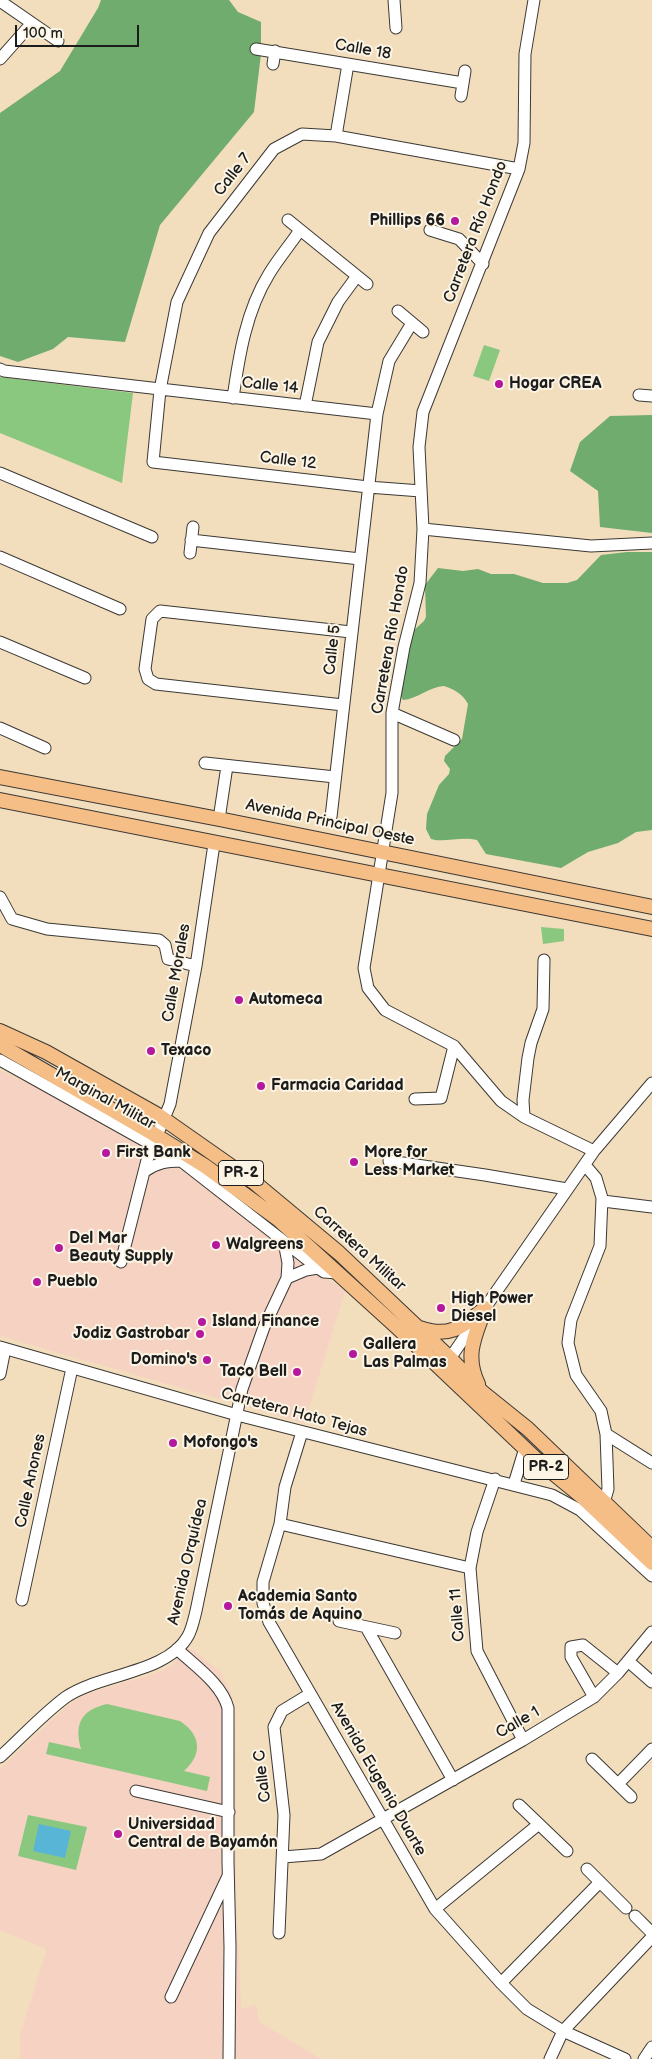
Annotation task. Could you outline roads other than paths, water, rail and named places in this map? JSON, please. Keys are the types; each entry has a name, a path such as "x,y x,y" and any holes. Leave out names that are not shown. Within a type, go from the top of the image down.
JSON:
{"main road":[{"name":"Avenida Principal Oeste","path":"0,778 219,819 652,907"},
{"path":"0,800 214,844 378,874 652,929"},
{"path":"592,894 630,894 652,897"},
{"name":"Carretera Militar","path":"0,1032 46,1052 164,1119 290,1210 418,1327 482,1392 528,1430 652,1548"},
{"name":"Carretera Militar","path":"0,1046 155,1140 205,1166 278,1219 652,1563"},
{"path":"418,1327 433,1332 448,1332 464,1326 486,1308"},
{"path":"482,1392 474,1375 470,1355 472,1341 486,1308"}],"street":[{"path":"394,0 396,28"},
{"name":"Carretera Río Hondo","path":"534,0 525,54 524,143 519,169 423,412 419,447 423,529 420,583 404,647 392,713 392,793 364,968 368,988 385,1010 454,1046 501,1101 524,1117 594,1151"},
{"path":"0,2 58,41"},
{"path":"0,59 32,23"},
{"name":"Calle 18","path":"256,49 463,83"},
{"path":"273,64 275,51"},
{"path":"336,136 348,64"},
{"path":"461,96 465,71"},
{"name":"Calle 7","path":"152,462 160,390 177,302 209,233 274,149 302,134 336,136 519,169"},
{"path":"288,220 367,284"},
{"path":"232,398 240,346 256,302 268,275 300,230"},
{"path":"430,230 459,239 483,264"},
{"path":"305,406 318,342 338,302 357,276"},
{"path":"398,312 423,332"},
{"name":"Calle 5","path":"331,817 377,414 389,361 412,323"},
{"name":"Calle 14","path":"0,369 160,390 377,414"},
{"path":"639,395 652,396"},
{"name":"Calle 12","path":"152,462 368,487 421,491"},
{"path":"0,473 152,537"},
{"path":"190,553 193,527"},
{"path":"423,529 591,546 652,543"},
{"path":"191,540 360,559"},
{"path":"0,557 120,608"},
{"path":"343,705 156,684 148,679 145,669 152,619 160,611 351,632"},
{"path":"0,642 85,678"},
{"path":"392,713 454,740"},
{"path":"0,728 45,748"},
{"path":"205,763 335,777"},
{"path":"219,819 227,766"},
{"name":"Calle Morales","path":"121,1262 145,1171 170,1104 196,966 214,844"},
{"path":"0,896 12,919 47,929 159,940 165,944 168,959 196,966"},
{"path":"524,1117 523,1100 528,1058 531,1043 543,1009 544,960"},
{"path":"415,1099 441,1098 454,1046"},
{"name":"Marginal Militar","path":"0,1060 155,1140 318,1268 324,1272 337,1273"},
{"path":"442,1370 594,1151 652,1083"},
{"path":"145,1171 166,1161 181,1161"},
{"path":"389,1161 567,1189"},
{"path":"585,1165 596,1178 603,1201 600,1246 571,1320 568,1343 576,1375 601,1411 606,1434 608,1489 604,1503"},
{"path":"603,1201 652,1207"},
{"path":"284,1242 288,1263 287,1278 306,1270 318,1268"},
{"name":"Avenida Orquídea","path":"0,1757 66,1697 89,1685 154,1664 177,1650 188,1636 196,1610 242,1389 264,1327 287,1278"},
{"path":"0,1374 3,1348"},
{"name":"Carretera Hato Tejas","path":"3,1348 237,1415 552,1495 580,1510 652,1576"},
{"name":"Calle Anones","path":"22,1600 72,1368"},
{"name":"Avenida Eugenio Duarte","path":"302,1432 285,1487 280,1524 263,1582 263,1603 269,1622 435,1909 528,2009 563,2031 625,2059"},
{"path":"606,1434 652,1463"},
{"path":"514,1484 525,1448"},
{"name":"Calle 11","path":"495,1480 477,1532 470,1568 477,1651 523,1740"},
{"path":"280,1524 470,1568"},
{"path":"339,1621 395,1633"},
{"path":"366,1627 452,1780"},
{"name":"Calle 1","path":"282,1858 321,1854 523,1740 594,1697 618,1673 652,1632"},
{"path":"594,1697 571,1657 571,1647 583,1646 618,1673"},
{"path":"177,1650 219,1689 226,1700 228,1708 229,2059"},
{"path":"628,1661 652,1682"},
{"name":"Calle C","path":"279,1933 284,1816 274,1727 282,1711 310,1694"},
{"path":"618,1784 652,1749"},
{"path":"592,1759 631,1797"},
{"path":"136,1790 229,1812"},
{"path":"519,1805 567,1851"},
{"path":"435,1909 539,1824"},
{"path":"586,1869 652,1933"},
{"path":"171,1997 229,1875"},
{"path":"502,1983 600,1882"},
{"path":"550,2059 563,2031 652,1937"},
{"path":"644,2059 652,2047"}],"water":[{"path":"39,1824 71,1831 65,1858 33,1851"}],"place":[{"name":"Phillips 66","path":"455,221"},
{"name":"Hogar CREA","path":"499,384"},
{"name":"Automeca","path":"239,1000"},
{"name":"Texaco","path":"151,1051"},
{"name":"Farmacia Caridad","path":"261,1086"},
{"name":"First Bank","path":"106,1153"},
{"name":"More for Less Market","path":"354,1162"},
{"name":"Walgreens","path":"216,1245"},
{"name":"Del Mar Beauty Supply","path":"59,1248"},
{"name":"Pueblo","path":"37,1282"},
{"name":"High Power Diesel","path":"441,1308"},
{"name":"Island Finance","path":"202,1322"},
{"name":"Jodiz Gastrobar","path":"200,1334"},
{"name":"Gallera Las Palmas","path":"353,1354"},
{"name":"Domino's","path":"207,1360"},
{"name":"Taco Bell","path":"297,1372"},
{"name":"Mofongo's","path":"173,1443"},
{"name":"Academia Santo Tomás de Aquino","path":"228,1606"},
{"name":"Universidad Central de Bayamón","path":"118,1834"}]}
